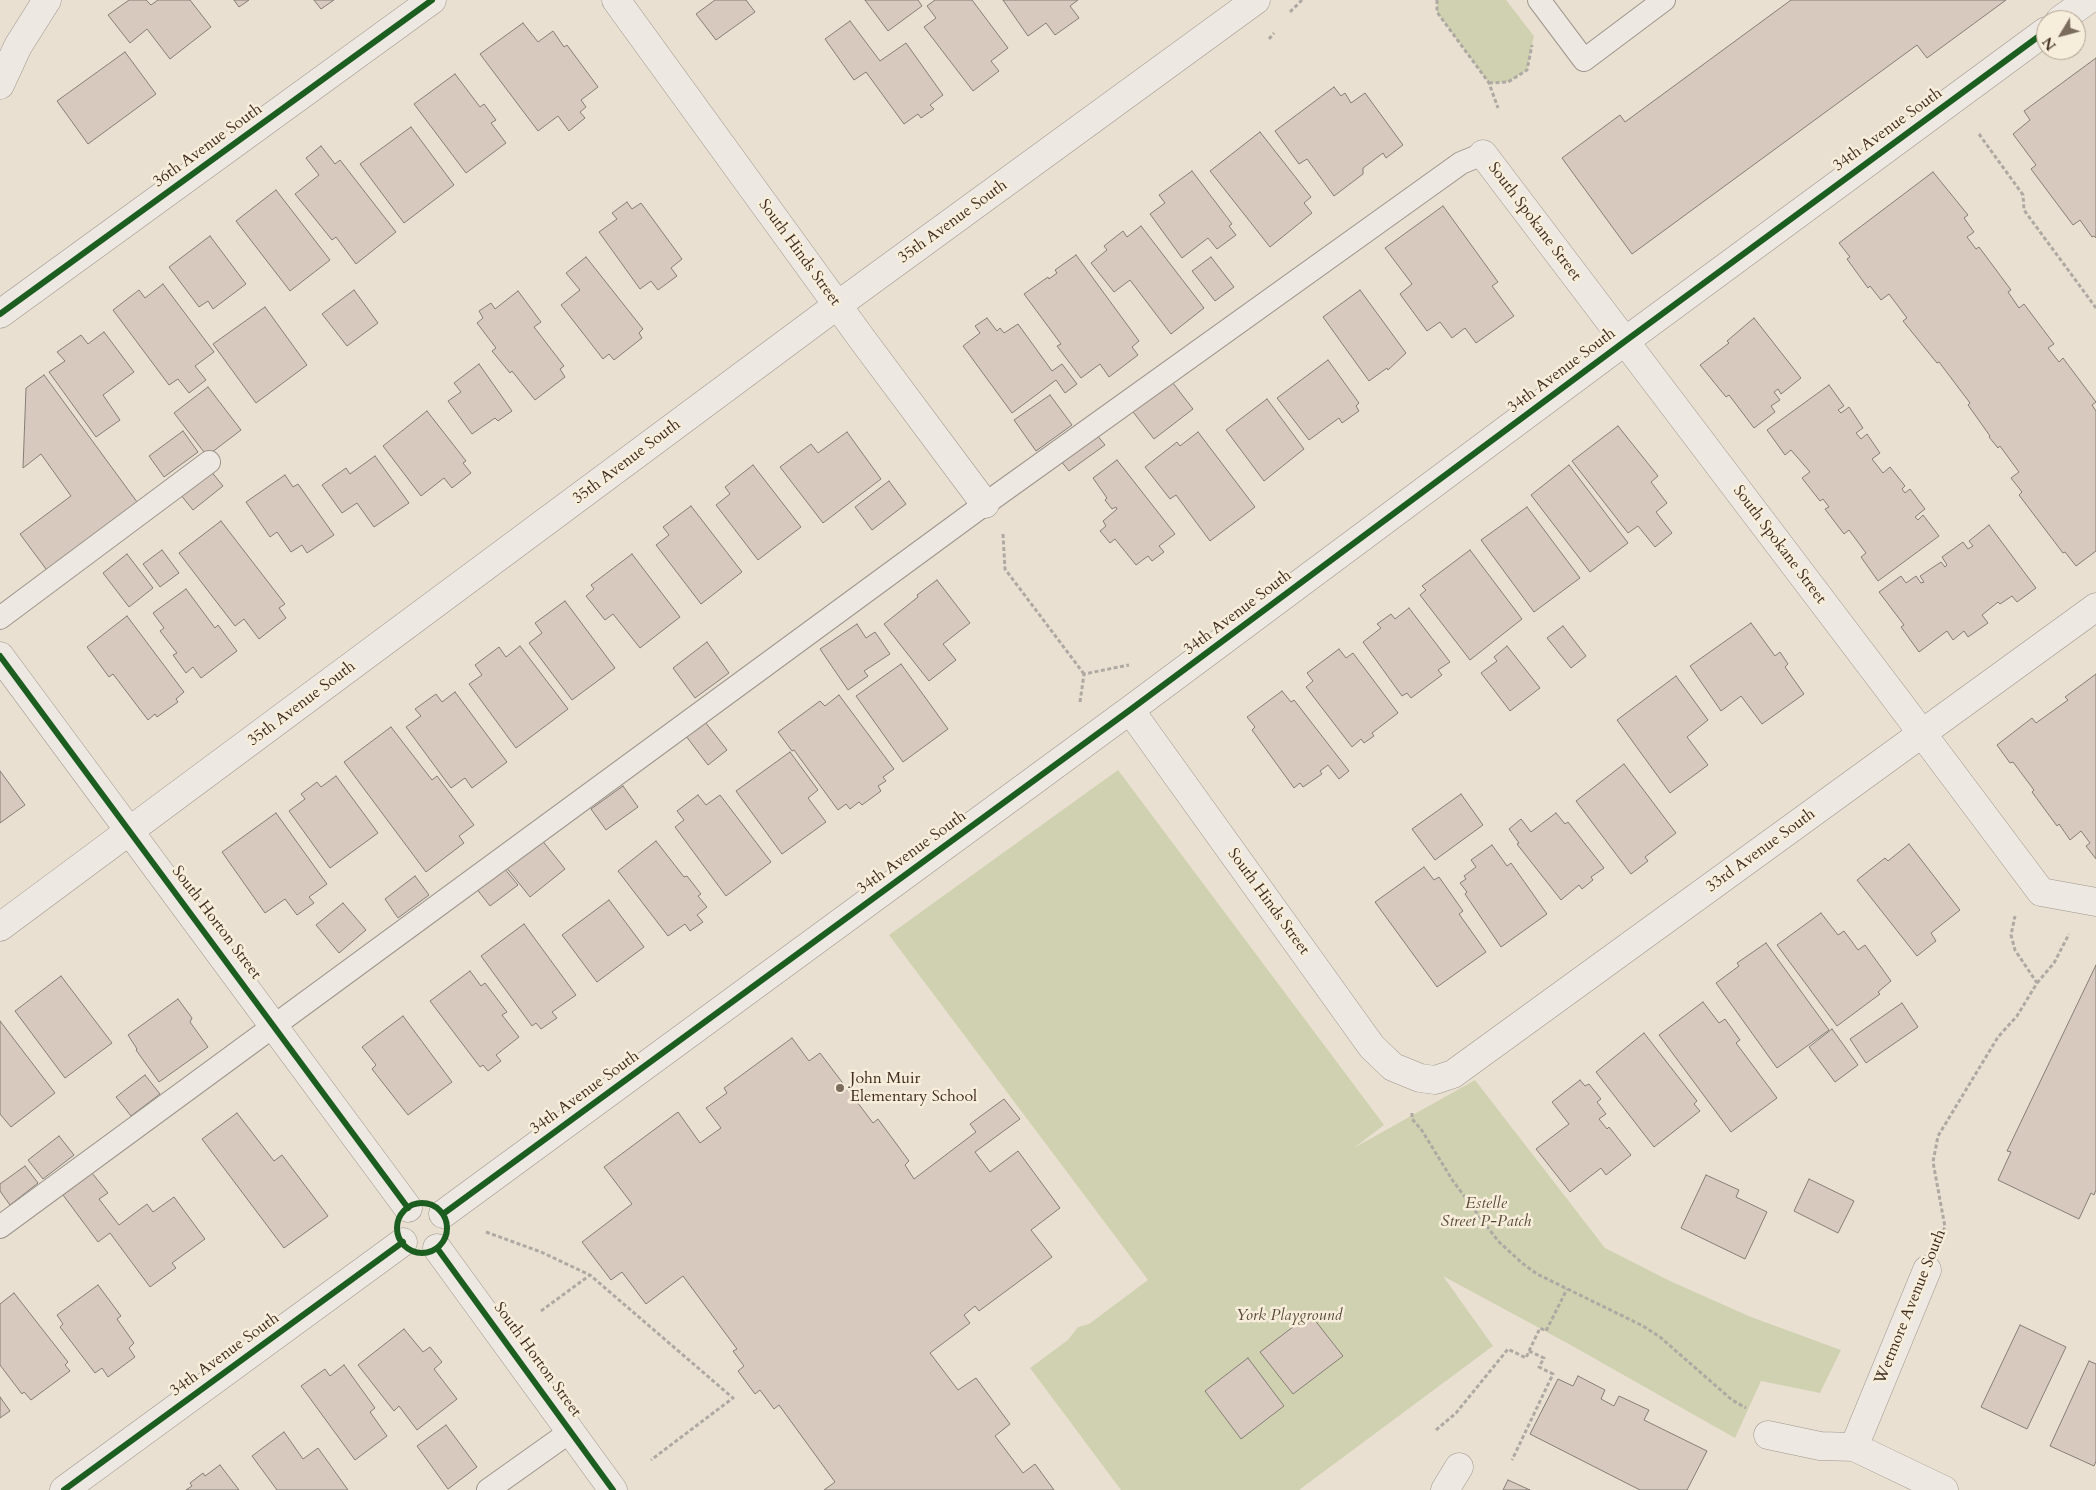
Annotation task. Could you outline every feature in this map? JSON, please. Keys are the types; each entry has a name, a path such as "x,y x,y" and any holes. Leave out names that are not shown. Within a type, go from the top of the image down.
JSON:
{"street":[{"path":"0,85 18,46 48,0"},
{"name":"36th Avenue South","path":"0,314 432,0"},
{"name":"South Hinds Street","path":"616,0 838,306 985,504"},
{"name":"35th Avenue South","path":"0,927 838,306 1256,0"},
{"path":"2074,10 2088,0"},
{"name":"34th Avenue South","path":"443,1214 1130,710 2036,38"},
{"name":"South Spokane Street","path":"1483,154 2041,892"},
{"name":"33rd Avenue South","path":"1420,1078 1435,1080 1453,1074 2096,608"},
{"name":"South Horton Street","path":"0,656 274,1024 408,1208"},
{"name":"South Hinds Street","path":"1130,710 1372,1047 1393,1067 1420,1078"},
{"path":"2041,892 2087,901"},
{"path":"422,1203 430,1204 443,1214 446,1221 446,1237 437,1248 428,1253 421,1253 412,1251 402,1242 398,1231 398,1223 401,1215 408,1208 422,1203"},
{"name":"34th Avenue South","path":"64,1490 402,1242"},
{"name":"South Horton Street","path":"437,1248 613,1490"},
{"name":"Wetmore Avenue South","path":"1854,1447 1926,1270"},
{"path":"1768,1436 1820,1446 1854,1447 1944,1490"},
{"path":"1445,1490 1459,1467"}],"lane":[{"path":"1539,0 1584,60 1664,0"},
{"path":"0,1226 985,504 1461,163 1483,154"},
{"path":"0,618 209,462"},
{"path":"488,1490 571,1431"}],"path":[{"path":"1437,0 1437,12 1489,83 1498,108"},
{"path":"1489,83 1508,82 1527,70 1534,36"},
{"path":"1978,134 2023,195 2024,210 2096,308"},
{"path":"1002,527 1006,569 1084,674 1080,703"},
{"path":"1084,674 1132,664"},
{"path":"2037,983 2014,950 2011,935 2016,913 2041,892"},
{"path":"1411,1110 1412,1119 1453,1181 1498,1241 1522,1263 1537,1274 1567,1290 1642,1326 1660,1338 1732,1400 1748,1409"},
{"path":"486,1232 541,1252 590,1275 733,1398 650,1460"},
{"path":"541,1311 590,1275"},
{"path":"1436,1430 1456,1413 1508,1349 1526,1358 1540,1328 1546,1331 1567,1290"},
{"path":"1512,1460 1553,1374 1538,1368 1544,1358 1529,1351"}],"green space":[{"path":"1437,0 1506,0 1534,36 1527,70 1508,82 1489,83 1437,12"},
{"name":"York Playground","path":"1118,770 1384,1125 1354,1148 1475,1080 1605,1248 1670,1281 1751,1317 1841,1350 1820,1393 1761,1381 1735,1438 1567,1343 1443,1276 1493,1346 1299,1490 1121,1490 1030,1368 1068,1340 1078,1327 1089,1324 1148,1280 889,935"}],"building":[{"path":"129,0 146,0 151,5 158,0 190,0 211,27 170,59 147,29 130,43 108,15"},
{"path":"234,0 249,0 239,7"},
{"path":"314,0 334,0 321,9"},
{"path":"715,0 746,0 755,12 716,40 696,14"},
{"path":"865,0 918,0 922,6 888,31"},
{"path":"935,0 972,0 1008,48 991,61 999,71 973,91 924,27 936,18 927,6"},
{"path":"1003,0 1078,0 1070,6 1079,18 1055,35 1046,23 1028,36"},
{"path":"1791,0 2006,0 1927,58 1917,45 1632,254 1562,158 1620,115 1625,122"},
{"path":"850,21 880,61 906,43 943,95 930,105 934,109 921,118 918,114 904,124 866,72 854,80 825,39"},
{"path":"523,23 538,42 553,31 564,47 567,45 598,87 581,100 586,107 580,112 585,118 569,131 558,116 538,131 480,54"},
{"path":"125,52 156,94 88,144 57,101"},
{"path":"2096,58 2096,238 2092,237 2080,220 2073,225 2031,169 2036,165 2013,134 2030,120 2024,111"},
{"path":"455,74 480,107 484,104 496,120 491,123 506,143 466,173 414,104"},
{"path":"1334,87 1341,96 1345,93 1351,103 1365,93 1403,145 1386,158 1383,153 1363,168 1363,174 1334,196 1307,159 1299,164 1275,131"},
{"path":"411,127 454,185 404,223 360,164"},
{"path":"1260,132 1311,197 1304,203 1312,213 1270,247 1210,171"},
{"path":"321,146 335,164 340,160 396,232 356,264 336,237 332,240 295,194 319,175 306,158"},
{"path":"1192,171 1232,224 1229,226 1236,235 1217,249 1208,238 1182,258 1150,214 1165,203 1159,195"},
{"path":"1933,172 1968,215 1964,218 1974,232 1967,237 1976,249 1979,247 2011,290 2008,292 2019,308 2024,304 2054,344 2048,348 2059,362 2063,358 2096,402 2092,405 2096,411 2096,551 2076,566 2065,552 2063,553 2019,495 2022,492 2011,478 2019,472 2000,446 1998,448 1989,437 1968,405 1970,403 1939,362 1937,363 1903,321 1907,318 1889,294 1881,300 1870,286 1868,288 1847,259 1850,257 1839,243"},
{"path":"276,190 330,260 290,291 236,221"},
{"path":"627,202 632,209 641,203 682,259 671,268 677,276 658,290 651,281 640,289 599,232 617,219 612,213"},
{"path":"1443,206 1498,282 1492,286 1514,316 1476,343 1465,328 1452,338 1440,322 1427,331 1400,294 1412,284 1385,248"},
{"path":"1141,226 1204,308 1171,334 1130,280 1114,292 1091,263 1107,250 1104,246 1123,231 1127,237"},
{"path":"210,236 246,284 213,309 208,301 199,307 169,267"},
{"path":"1076,255 1139,341 1132,347 1138,355 1109,377 1100,364 1081,378 1057,346 1061,344 1024,294 1057,273 1055,270"},
{"path":"586,257 643,329 639,333 642,338 614,360 609,354 603,359 561,305 580,290 566,273"},
{"path":"1211,257 1234,287 1215,301 1192,271"},
{"path":"163,284 214,352 195,366 206,380 189,393 178,379 169,385 113,310 139,290 145,298"},
{"path":"354,290 378,323 347,346 322,314"},
{"path":"1360,290 1406,353 1388,370 1387,368 1369,381 1323,317"},
{"path":"518,291 541,322 534,327 564,366 560,369 565,377 535,400 512,371 510,373 492,351 496,348 477,323 483,318 479,311 491,303 495,309"},
{"path":"265,307 307,365 256,403 213,344"},
{"path":"987,318 997,331 1000,328 1004,333 1018,324 1052,371 1062,364 1077,384 1065,393 1056,380 1012,413 963,346 980,333 975,326"},
{"path":"1754,318 1801,378 1781,394 1778,389 1774,392 1780,400 1771,406 1775,412 1754,428 1729,395 1726,397 1700,365 1729,343 1727,341"},
{"path":"104,332 134,372 103,395 120,420 96,437 49,372 65,361 57,352 81,335 88,344"},
{"path":"1328,360 1359,403 1356,406 1359,411 1342,423 1339,418 1309,440 1277,398"},
{"path":"479,364 512,411 498,421 495,418 472,434 448,401 461,392 454,383"},
{"path":"44,375 140,506 49,573 20,534 71,496 41,454 23,468 26,388"},
{"path":"1169,378 1193,409 1154,439 1130,408"},
{"path":"1829,385 1844,406 1838,410 1841,413 1849,407 1863,428 1856,433 1861,439 1867,434 1880,453 1872,459 1883,473 1890,467 1905,486 1902,489 1905,493 1910,489 1925,509 1915,517 1918,520 1923,515 1939,536 1878,581 1861,557 1866,553 1849,530 1844,534 1825,509 1829,507 1823,499 1820,501 1802,478 1810,472 1791,450 1785,455 1767,430"},
{"path":"208,387 241,430 207,456 174,413"},
{"path":"1050,395 1072,425 1036,451 1014,420"},
{"path":"1267,399 1304,449 1264,481 1226,430"},
{"path":"427,411 466,461 463,463 471,473 452,488 444,478 421,496 383,446"},
{"path":"1618,426 1658,476 1651,482 1667,503 1656,512 1672,533 1655,547 1638,526 1628,533 1572,461"},
{"path":"183,431 198,452 164,477 149,456"},
{"path":"847,432 881,479 823,523 780,467 811,444 818,453"},
{"path":"1198,432 1255,507 1210,541 1176,495 1170,499 1145,467 1177,442 1180,446"},
{"path":"1096,434 1105,445 1069,471 1060,460"},
{"path":"375,456 409,503 374,527 357,503 342,513 322,485 346,468 350,474"},
{"path":"1117,460 1175,534 1159,546 1164,552 1152,561 1148,556 1136,565 1115,539 1110,543 1100,531 1106,526 1103,521 1117,509 1116,507 1112,509 1105,500 1107,498 1093,478"},
{"path":"753,465 801,527 758,560 716,505 730,494 725,487"},
{"path":"1569,465 1628,543 1590,572 1531,495"},
{"path":"210,470 223,486 193,510 180,494"},
{"path":"285,475 293,487 298,484 334,535 307,553 302,545 291,552 277,532 270,537 246,502"},
{"path":"889,481 906,504 872,530 855,507"},
{"path":"691,506 742,572 701,604 656,545 669,535 663,527"},
{"path":"1527,507 1580,578 1534,612 1481,540"},
{"path":"221,521 285,604 279,608 286,618 259,639 244,619 235,626 179,553"},
{"path":"1989,525 2036,588 2017,602 2012,596 2000,604 1998,602 1982,615 1988,623 1968,637 1964,631 1953,640 1947,631 1919,652 1901,627 1904,625 1879,592 1901,576 1906,583 1916,576 1921,583 1924,582 1920,576 1941,562 1945,567 1947,565 1942,557 1963,542 1968,549 1973,546 1969,541"},
{"path":"162,550 179,573 160,587 143,564"},
{"path":"1470,550 1522,619 1470,660 1420,595 1426,590 1422,586"},
{"path":"127,554 153,588 129,607 103,573"},
{"path":"632,554 680,617 640,648 613,614 605,620 586,596 594,589 591,585"},
{"path":"937,580 970,623 943,644 956,660 929,681 884,624"},
{"path":"186,589 215,628 218,625 237,651 201,678 193,667 186,673 173,655 177,653 160,631 164,628 153,613"},
{"path":"565,601 615,668 572,700 529,643 542,633 535,623"},
{"path":"1409,608 1450,662 1438,670 1442,675 1411,698 1407,693 1402,696 1363,642 1381,628 1377,624 1391,614 1395,619"},
{"path":"127,616 184,692 176,699 178,702 157,717 155,714 148,720 113,674 109,677 87,647"},
{"path":"1751,623 1775,656 1780,652 1788,664 1785,667 1804,694 1762,724 1741,696 1721,711 1690,666"},
{"path":"857,624 866,638 875,632 890,654 864,671 868,676 848,690 820,649"},
{"path":"1563,626 1586,656 1571,668 1547,638"},
{"path":"707,642 729,673 695,698 673,668"},
{"path":"520,646 568,709 516,748 469,684 482,675 475,665 499,647 506,657"},
{"path":"1507,646 1540,688 1510,711 1481,673 1497,661 1494,657"},
{"path":"1339,649 1346,658 1353,653 1398,713 1372,733 1374,736 1364,743 1361,739 1352,747 1306,687 1313,681 1307,673"},
{"path":"901,664 948,729 903,762 856,696"},
{"path":"2096,674 2096,859 2086,846 2090,843 2081,831 2070,840 2059,824 2057,826 2032,792 2034,790 2013,762 2010,763 1997,745 2032,718 2036,723 2068,700 2065,697"},
{"path":"1676,676 1708,720 1687,737 1708,765 1670,793 1617,720"},
{"path":"1282,691 1291,702 1294,700 1349,771 1339,779 1328,765 1320,771 1322,774 1303,787 1300,783 1294,788 1252,730 1255,727 1247,717"},
{"path":"455,692 507,762 472,788 465,778 451,788 406,727 421,716 415,709 436,694 442,702"},
{"path":"839,695 894,769 883,777 886,781 878,786 881,791 862,805 859,802 850,809 846,804 838,810 794,750 792,751 778,732 820,701 825,706"},
{"path":"705,722 727,750 708,765 686,736"},
{"path":"391,727 432,780 437,776 474,825 459,836 464,843 426,872 344,762"},
{"path":"790,752 818,790 808,798 826,822 782,854 736,791"},
{"path":"1624,764 1676,833 1645,857 1648,861 1631,874 1576,801"},
{"path":"0,771 25,805 0,823"},
{"path":"336,776 378,833 330,868 289,811 305,799 301,794 317,782 321,787"},
{"path":"623,786 638,807 606,830 591,809"},
{"path":"1461,794 1483,825 1435,860 1412,829"},
{"path":"698,795 706,805 720,795 771,862 726,896 675,827 684,820 677,811"},
{"path":"276,813 327,884 309,897 314,903 297,915 285,899 265,913 222,852"},
{"path":"1556,813 1565,824 1568,822 1604,868 1591,877 1593,880 1582,889 1579,885 1561,900 1517,844 1519,843 1509,829 1521,819 1531,832"},
{"path":"541,839 565,869 530,897 506,867"},
{"path":"656,841 684,877 687,876 701,894 698,896 707,907 697,915 703,922 690,931 685,924 668,936 618,871"},
{"path":"1909,844 1960,910 1931,933 1936,941 1917,956 1857,880 1885,858 1888,861"},
{"path":"1492,845 1507,866 1511,863 1547,914 1501,947 1465,894 1467,892 1460,883 1466,879 1464,876 1476,867 1471,860"},
{"path":"1424,867 1434,880 1439,877 1463,911 1459,914 1486,952 1437,987 1375,902"},
{"path":"504,868 518,885 490,906 476,888"},
{"path":"415,876 429,895 398,918 385,899"},
{"path":"609,900 644,947 597,982 562,935"},
{"path":"343,903 366,930 339,953 316,925"},
{"path":"1821,913 1838,935 1844,931 1858,950 1865,945 1891,981 1878,992 1880,994 1837,1026 1777,945"},
{"path":"524,924 576,995 552,1012 557,1018 541,1029 536,1023 532,1026 481,956"},
{"path":"1766,943 1829,1030 1777,1068 1716,983 1739,966 1737,963"},
{"path":"2096,965 2096,1190 2094,1195 2091,1193 2079,1219 1998,1180 2011,1152 2007,1151"},
{"path":"470,971 481,986 485,983 507,1012 502,1015 519,1037 496,1055 501,1061 488,1071 483,1065 480,1067 430,1001"},
{"path":"61,976 112,1043 65,1078 15,1011"},
{"path":"178,999 192,1018 190,1022 208,1047 159,1082 136,1050 128,1035"},
{"path":"1703,1002 1719,1023 1725,1019 1740,1040 1736,1043 1777,1098 1731,1132 1659,1035"},
{"path":"1902,1003 1918,1027 1866,1063 1850,1039"},
{"path":"403,1016 452,1082 408,1115 372,1069 376,1065 362,1047"},
{"path":"0,1021 55,1093 11,1127 0,1114"},
{"path":"1832,1029 1858,1065 1835,1082 1809,1047"},
{"path":"1644,1033 1697,1101 1694,1104 1700,1111 1654,1147 1596,1072"},
{"path":"792,1038 809,1061 820,1053 873,1123 878,1119 909,1161 905,1165 914,1179 976,1132 970,1124 1004,1099 1020,1119 975,1152 990,1172 1018,1151 1060,1208 1031,1230 1052,1257 979,1311 975,1306 964,1315 970,1323 930,1353 958,1390 976,1378 1010,1424 995,1436 1023,1473 1035,1464 1054,1490 824,1490 835,1482 779,1405 774,1409 760,1390 755,1394 738,1371 744,1366 733,1351 737,1349 683,1276 646,1304 622,1272 611,1280 582,1242 632,1204 604,1167 678,1112 700,1143 721,1128 706,1108 727,1093 724,1088"},
{"path":"145,1075 160,1094 131,1116 116,1097"},
{"path":"1580,1080 1585,1086 1589,1084 1601,1099 1597,1102 1606,1114 1599,1119 1607,1129 1609,1127 1631,1155 1606,1175 1601,1168 1570,1192 1536,1149 1569,1124 1552,1102"},
{"path":"237,1113 274,1161 282,1155 328,1216 284,1248 202,1139"},
{"path":"59,1136 74,1155 43,1179 28,1160"},
{"path":"25,1166 38,1183 10,1205 0,1191 0,1184"},
{"path":"92,1173 108,1193 99,1199 119,1225 147,1204 153,1212 174,1197 205,1239 172,1263 176,1268 150,1287 110,1233 98,1242 63,1195"},
{"path":"1706,1175 1739,1190 1736,1197 1767,1212 1745,1259 1681,1228"},
{"path":"1809,1179 1854,1201 1838,1233 1794,1211"},
{"path":"98,1285 121,1316 117,1319 134,1343 129,1348 135,1357 108,1377 102,1368 95,1373 60,1327 63,1324 57,1315"},
{"path":"14,1293 68,1362 65,1365 70,1371 31,1400 24,1392 22,1394 0,1365 0,1304"},
{"path":"1310,1314 1343,1356 1293,1394 1260,1352"},
{"path":"2020,1325 2066,1347 2027,1429 1981,1407"},
{"path":"404,1329 423,1352 430,1347 442,1362 434,1369 457,1399 417,1430 399,1406 394,1411 358,1365"},
{"path":"1248,1358 1284,1406 1241,1439 1205,1391"},
{"path":"2089,1361 2096,1364 2096,1461 2094,1466 2050,1446"},
{"path":"344,1365 375,1408 370,1412 387,1436 355,1460 301,1386 325,1369 330,1376"},
{"path":"1578,1376 1605,1390 1601,1399 1614,1406 1619,1396 1649,1410 1644,1420 1707,1451 1687,1490 1640,1490 1530,1434 1558,1379 1573,1386"},
{"path":"0,1397 10,1411 0,1418"},
{"path":"446,1425 477,1467 448,1489 417,1446"},
{"path":"284,1432 303,1459 318,1448 348,1490 277,1490 252,1456"},
{"path":"220,1465 239,1490 186,1490 192,1486 190,1483 203,1473 205,1476"},
{"path":"1508,1480 1530,1490 1503,1490"}],"cycle path":[{"path":"0,314 432,0"},
{"path":"443,1214 1130,710 2036,38"},
{"path":"0,656 408,1208"},
{"path":"422,1203 431,1205 442,1214 447,1228 445,1237 436,1248 422,1253 413,1251 402,1242 397,1228 399,1219 408,1208 422,1203"},
{"path":"64,1490 403,1242"},
{"path":"437,1248 613,1490"}],"place":[{"name":"John Muir Elementary School","path":"840,1088"}],"park label":[{"name":"Estelle Street P-Patch","path":"1486,1213"}]}
